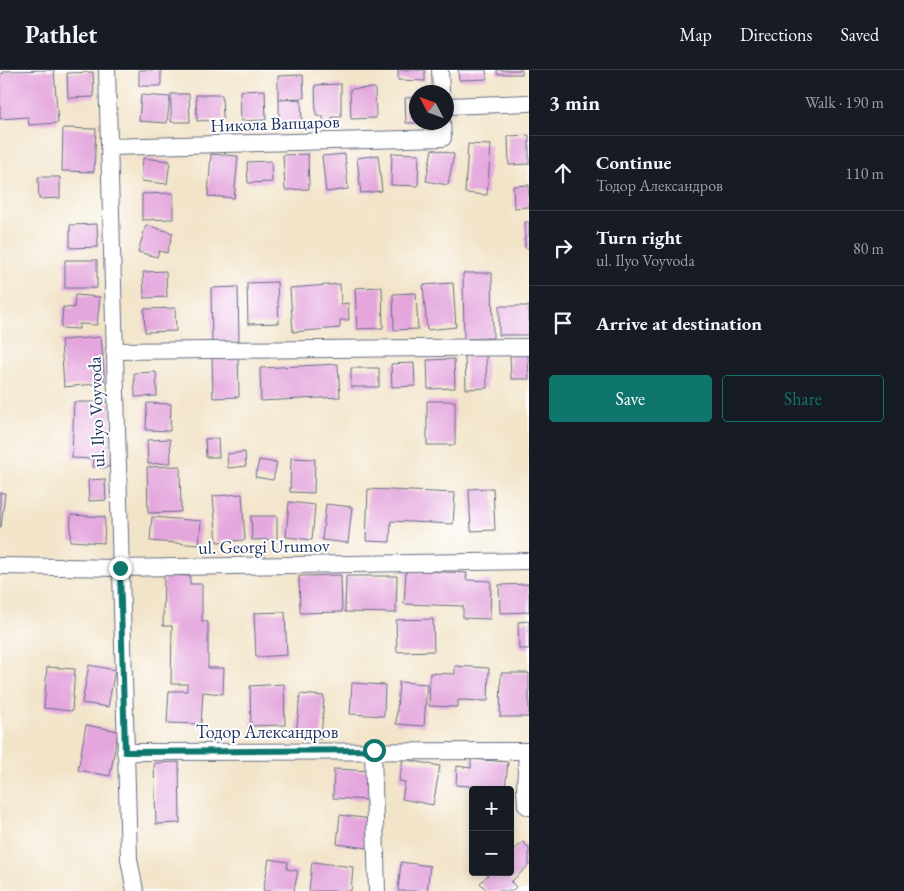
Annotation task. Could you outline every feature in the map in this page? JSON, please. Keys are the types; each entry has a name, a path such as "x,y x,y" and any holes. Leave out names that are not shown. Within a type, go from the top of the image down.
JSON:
{"street":[{"name":"ul. Ilyo Voyvoda","path":"107,70 125,752 129,859 135,891"},
{"path":"440,70 441,85"},
{"path":"454,106 529,103"},
{"name":"Никола Вапцаров","path":"109,148 443,130"},
{"path":"114,350 529,347"},
{"name":"ul. Georgi Urumov","path":"0,566 120,568 529,561"},
{"path":"374,750 377,891"},
{"path":"528,751 525,790 526,805 529,806"},
{"name":"Тодор Александров","path":"125,752 528,751"}],"building":[{"path":"54,70 58,123 29,125 28,117 0,119 0,74 4,73 4,71"},
{"path":"139,70 161,70 161,86 139,86"},
{"path":"398,70 425,70 425,81 398,80"},
{"path":"458,70 486,70 487,79 459,80"},
{"path":"497,70 522,70 522,74 497,74"},
{"path":"93,72 94,97 68,98 67,73"},
{"path":"303,75 304,98 278,99 278,76"},
{"path":"341,84 341,117 332,117 332,124 323,124 323,116 316,116 315,85"},
{"path":"375,88 376,118 351,119 350,89"},
{"path":"265,90 266,120 241,121 240,91"},
{"path":"171,94 189,94 190,122 171,122"},
{"path":"141,95 170,97 167,123 139,121"},
{"path":"196,95 222,95 223,120 197,121"},
{"path":"405,98 409,98 409,123 406,123"},
{"path":"301,99 302,123 279,124 279,100"},
{"path":"63,128 96,129 94,172 62,171"},
{"path":"529,135 529,164 509,165 508,136"},
{"path":"468,144 491,145 487,195 465,193"},
{"path":"432,149 454,154 448,185 426,181"},
{"path":"392,153 419,154 418,186 391,185"},
{"path":"211,154 238,156 234,198 208,196"},
{"path":"308,154 309,189 285,190 283,155"},
{"path":"345,154 348,189 326,192 322,156"},
{"path":"378,155 382,191 361,193 357,158"},
{"path":"143,158 170,161 167,184 141,181"},
{"path":"271,161 272,182 248,183 247,162"},
{"path":"38,177 60,177 60,198 39,199"},
{"path":"529,185 529,207 514,208 513,186"},
{"path":"173,193 173,219 142,220 142,194"},
{"path":"525,222 529,222 529,248 525,248"},
{"path":"97,224 98,247 70,248 70,225"},
{"path":"146,225 173,233 167,253 159,251 157,257 138,252"},
{"path":"65,260 97,260 97,288 65,288"},
{"path":"166,271 167,297 144,298 143,272"},
{"path":"463,273 492,273 493,338 464,339"},
{"path":"277,282 279,323 248,324 247,283"},
{"path":"453,283 456,327 427,330 423,285"},
{"path":"340,284 341,304 348,303 349,320 340,320 340,328 293,332 290,288"},
{"path":"238,287 239,343 212,344 211,288"},
{"path":"382,287 383,328 357,329 355,288"},
{"path":"416,293 418,329 394,330 393,294"},
{"path":"75,295 100,297 97,325 79,324 79,329 61,328 63,307 74,308"},
{"path":"499,306 529,306 529,335 499,335"},
{"path":"175,308 176,331 145,332 144,309"},
{"path":"101,337 105,383 64,387 61,340"},
{"path":"238,354 239,397 213,398 212,355"},
{"path":"465,355 486,355 487,388 466,389"},
{"path":"510,355 528,355 529,379 511,379"},
{"path":"454,359 455,388 428,389 427,360"},
{"path":"414,363 415,386 392,387 391,364"},
{"path":"338,364 340,397 261,401 260,368"},
{"path":"351,368 379,368 379,387 351,387"},
{"path":"156,372 157,396 135,397 134,373"},
{"path":"427,401 455,401 455,445 427,445"},
{"path":"74,402 111,402 109,467 93,467 94,459 72,458"},
{"path":"147,403 171,404 170,431 146,430"},
{"path":"218,438 219,457 206,457 205,439"},
{"path":"170,439 171,463 148,464 147,440"},
{"path":"245,452 246,466 228,468 227,454"},
{"path":"291,458 315,459 314,493 290,492"},
{"path":"259,460 277,463 273,480 255,477"},
{"path":"180,466 181,512 148,513 147,467"},
{"path":"105,479 106,500 89,501 88,480"},
{"path":"493,488 495,530 471,531 469,489"},
{"path":"368,489 455,493 453,524 391,521 390,542 366,541"},
{"path":"0,493 5,493 1,527 0,527"},
{"path":"242,494 245,540 217,542 213,496"},
{"path":"289,502 315,505 312,540 286,537"},
{"path":"326,504 352,507 348,543 322,540"},
{"path":"71,515 105,517 104,543 70,541"},
{"path":"251,516 277,516 277,539 252,540"},
{"path":"152,517 201,521 199,545 150,541"},
{"path":"406,570 467,573 466,580 491,581 490,619 463,618 463,606 404,604"},
{"path":"164,575 190,576 190,584 202,584 202,621 208,622 208,668 224,668 223,694 203,692 201,724 167,723 169,691 187,691 187,684 171,684 172,626 163,626"},
{"path":"341,575 342,612 300,613 299,576"},
{"path":"346,576 397,576 396,613 345,612"},
{"path":"529,584 529,612 500,613 499,585"},
{"path":"285,612 287,655 256,657 254,613"},
{"path":"433,619 434,651 397,652 396,620"},
{"path":"529,621 529,649 519,649 518,622"},
{"path":"89,665 115,670 108,707 82,703"},
{"path":"455,666 489,668 488,701 458,700 458,707 429,706 430,673 455,674"},
{"path":"47,667 75,669 72,711 44,708"},
{"path":"501,673 529,673 529,717 500,717"},
{"path":"399,682 427,684 424,726 396,724"},
{"path":"352,683 385,685 384,716 350,714"},
{"path":"284,684 285,725 251,726 250,686"},
{"path":"300,694 324,696 321,739 296,737"},
{"path":"86,725 118,731 110,776 78,770"},
{"path":"403,759 440,766 433,805 402,799 405,782 399,781"},
{"path":"471,759 508,762 505,786 456,785 457,766 471,768"},
{"path":"179,762 180,823 156,824 154,763"},
{"path":"334,769 372,771 370,800 333,798"},
{"path":"340,815 371,819 368,848 337,844"},
{"path":"523,842 529,848 529,865 511,882 516,887 512,891 487,891 480,883 487,876 514,876 514,850"},
{"path":"269,859 288,862 287,869 298,871 294,891 263,891"},
{"path":"312,862 353,867 351,891 309,891"},
{"path":"401,862 430,866 427,891 398,891"}],"route":[{"path":"120,568 125,752 374,750"}]}
